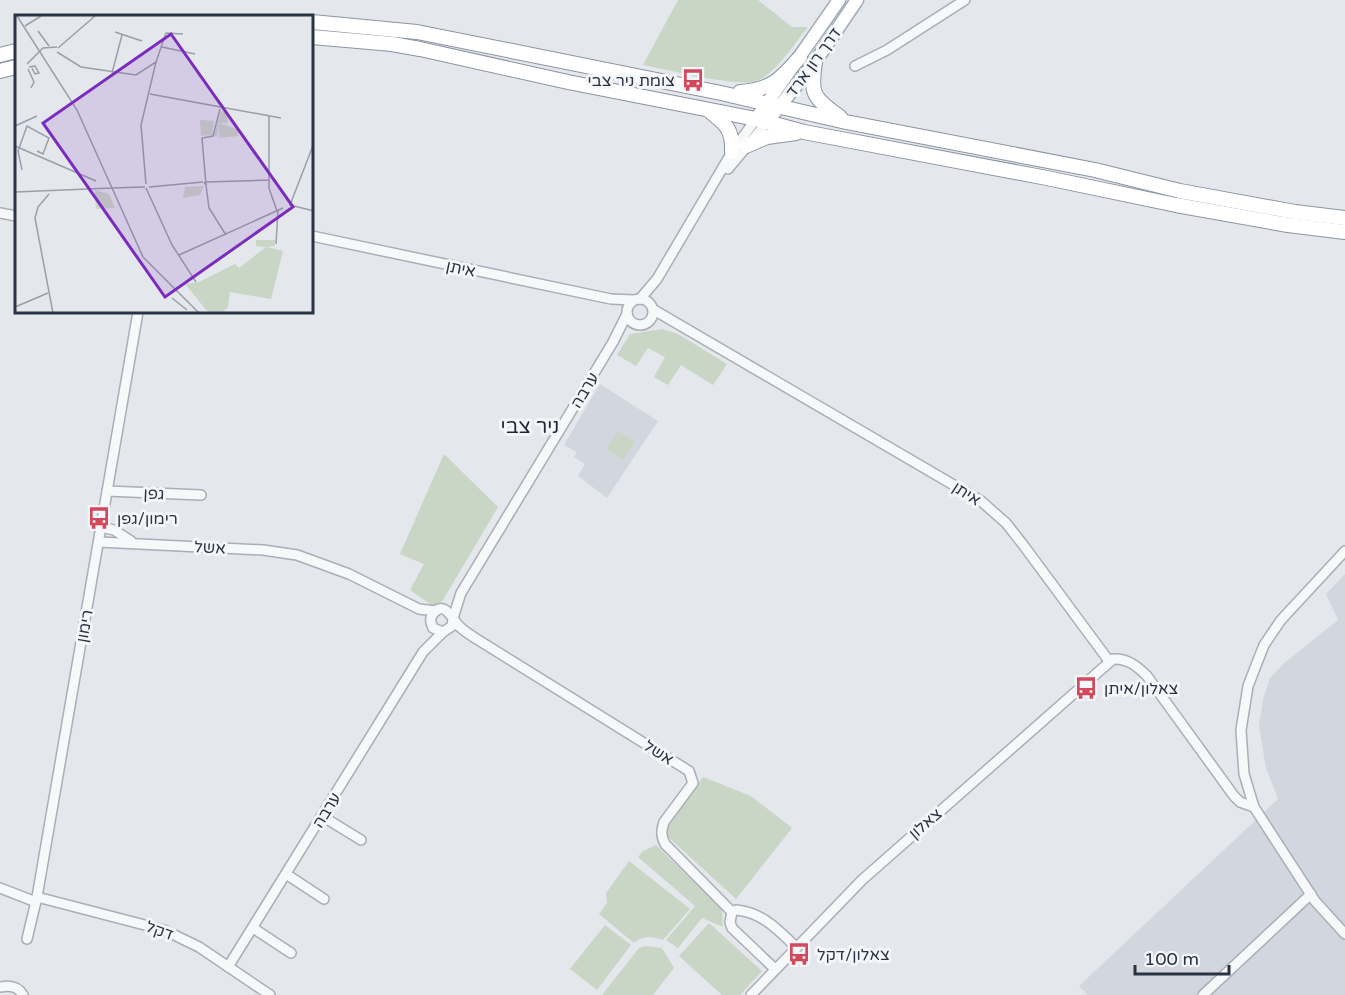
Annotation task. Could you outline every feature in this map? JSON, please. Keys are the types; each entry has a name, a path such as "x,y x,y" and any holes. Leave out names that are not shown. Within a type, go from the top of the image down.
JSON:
{"highway":[{"path":"314,22 417,32 775,104 846,122 1095,170 1180,191 1294,212 1345,218"},
{"path":"314,37 392,44 420,49 568,82 761,120 804,132 1176,205 1288,225 1345,232"},
{"path":"0,53 15,50"},
{"path":"721,93 756,91 774,84 800,57"},
{"path":"815,62 812,87 815,95 821,103 846,122"},
{"path":"0,70 15,67"},
{"path":"707,109 729,128 732,135 732,152"},
{"path":"746,146 767,137 804,132"}],"main road":[{"name":"דרך רון ארד","path":"775,104 800,57 839,0"},
{"name":"דרך רון ארד","path":"761,120 815,62 857,0"}],"street":[{"path":"855,66 887,50 965,0"},
{"path":"709,192 746,146 761,120"},
{"path":"657,279 652,295 652,320 643,325 632,323 627,314 629,306 657,279 732,152 761,120"},
{"path":"0,213 15,216"},
{"name":"איתן","path":"314,236 611,299 637,300"},
{"name":"איתן","path":"611,299 624,308 627,314"},
{"path":"637,300 646,300 653,309"},
{"name":"איתן","path":"653,309 676,325 981,501 1006,523 1109,661"},
{"name":"רימון","path":"27,939 37,900 138,314"},
{"name":"ערבה","path":"439,610 447,607 461,593 613,342 627,314"},
{"name":"איתן","path":"643,325 662,322 676,325"},
{"name":"ערבה","path":"613,342 623,333 643,325"},
{"name":"גפן","path":"107,491 201,495"},
{"name":"אשל","path":"101,528 114,530 140,543"},
{"name":"אשל","path":"99,542 271,550 297,555 349,574 414,606 439,610"},
{"path":"1345,551 1276,627 1264,645 1252,671 1244,702 1241,736 1244,774 1254,807 1311,894 1345,934"},
{"name":"ערבה","path":"453,619 461,593"},
{"name":"אשל","path":"414,606 431,623"},
{"path":"439,610 448,611 453,619 452,626 445,632 436,631 431,623 432,615 439,610"},
{"name":"אשל","path":"453,619 464,631 689,771 693,783 664,822 662,839 732,912 730,922 732,928 775,969"},
{"name":"ערבה","path":"228,967 423,652 430,635 431,623"},
{"name":"ערבה","path":"423,652 445,632"},
{"name":"אשל","path":"445,632 475,638"},
{"path":"1109,661 1117,658 1126,660 1139,668 1157,688 1234,796 1240,802 1254,807"},
{"name":"צאלון","path":"751,995 866,875 1109,661"},
{"path":"322,816 361,840"},
{"path":"286,874 324,899"},
{"name":"דקל","path":"0,888 37,900 164,930 183,938 270,995"},
{"path":"1203,995 1311,894"},
{"path":"732,912 741,910 760,916 796,947"},
{"path":"253,928 291,953"},
{"path":"0,987 12,986 21,990 24,995"}],"shaded area":[{"path":"600,384 658,421 607,498 578,476 585,464 574,457 577,452 564,445"},
{"path":"1345,574 1345,995 1088,995 1079,986 1278,799 1266,768 1259,726 1263,700 1270,678 1283,664 1338,620 1326,594"}],"green space":[{"path":"678,0 758,0 792,27 808,27 779,64 757,81 719,80 643,65"},
{"path":"662,329 678,334 727,364 713,385 681,365 668,385 654,377 665,357 648,348 636,366 617,355 630,334"},
{"path":"618,431 635,442 623,460 606,449"},
{"path":"444,454 498,507 443,600 434,607 410,590 424,564 400,554"},
{"path":"703,777 751,796 792,828 736,899 666,835 671,820"},
{"path":"656,845 720,907 723,927 702,918 678,948 666,940 695,906 638,857 643,851"},
{"path":"629,861 690,909 663,940 648,937 634,943 599,914 607,903 606,893"},
{"path":"709,923 762,971 740,995 722,995 679,956"},
{"path":"605,925 631,945 597,990 570,969"},
{"path":"645,946 662,948 674,968 653,995 602,995 639,948"}],"place":[{"name":"צומת ניר צבי","path":"693,80"},
{"name":"רימון/גפן","path":"99,518"},
{"name":"צאלון/איתן","path":"1086,688"},
{"name":"צאלון/דקל","path":"799,954"}],"district":[{"name":"ניר צבי","path":"530,426"}]}
